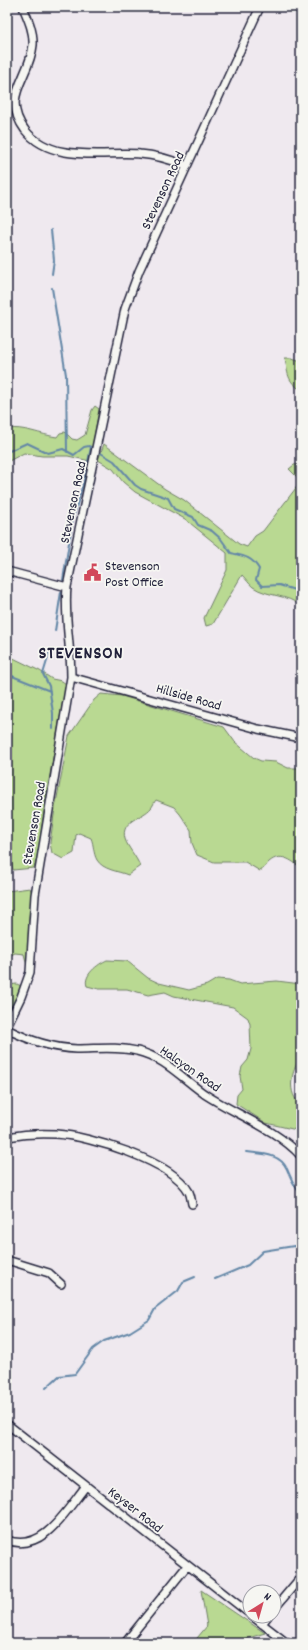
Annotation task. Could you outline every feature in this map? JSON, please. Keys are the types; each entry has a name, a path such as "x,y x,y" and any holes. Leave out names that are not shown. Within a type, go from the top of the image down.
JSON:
{"street":[{"path":"23,7 31,27 33,44 29,62 17,88 13,103 17,117 26,132 43,143 68,152 94,155 142,154 170,160 187,166"},
{"name":"Stevenson Road","path":"7,1026 21,997 30,972 35,895 71,677 66,611 67,587 125,309 130,292 260,7"},
{"path":"7,571 67,587"},
{"name":"Hillside Road","path":"71,677 250,727 301,738"},
{"name":"Halcyon Road","path":"7,1029 41,1044 78,1049 125,1049 150,1055 163,1062 213,1099 272,1134 301,1156"},
{"path":"7,1137 28,1134 56,1134 81,1137 110,1145 142,1158 174,1177 184,1185 190,1193 192,1204"},
{"path":"7,1260 45,1271 61,1284"},
{"name":"Keyser Road","path":"7,1424 242,1608"},
{"path":"7,1540 28,1542 45,1534 86,1486"},
{"path":"125,1643 187,1566"},
{"path":"282,1599 301,1576"},
{"name":"Keyser Road","path":"262,1624 287,1643"}],"green space":[{"path":"285,358 292,358 301,361 301,390 296,387 291,380"},
{"path":"95,406 99,409 90,461 68,456 42,456 24,453 7,462 7,429 13,428 26,430 57,437 60,433 65,432 72,439 77,440 85,435 92,410"},
{"path":"104,444 165,489 184,500 239,544 247,547 255,536 263,531 299,484 298,478 289,469 294,465 301,464 301,606 290,599 259,590 252,586 242,575 213,624 206,626 204,618 227,570 227,553 185,519 135,492 123,482 113,469 98,460"},
{"path":"7,655 40,671 52,679 62,681 66,684 45,803 39,849 34,868 13,870 7,842"},
{"path":"101,694 122,696 224,727 235,742 254,758 261,761 276,762 288,768 297,768 301,764 301,868 290,860 282,857 273,859 260,871 245,862 214,862 197,855 192,843 191,830 180,814 174,807 156,800 152,807 129,823 124,833 128,846 140,866 128,875 103,866 97,860 91,838 79,833 76,835 74,853 63,859 52,853 50,843 55,808 69,736 94,700"},
{"path":"30,888 32,893 29,917 27,966 24,954 15,953 7,957 7,891"},
{"path":"107,960 127,961 148,978 159,983 189,990 207,985 217,979 229,980 240,984 277,981 301,984 301,1057 293,1075 292,1088 296,1100 301,1105 301,1131 266,1123 236,1104 237,1095 242,1089 240,1076 242,1067 248,1060 251,1049 250,1024 248,1018 233,1007 174,996 165,992 148,995 127,989 99,989 87,986 87,978 92,970"},
{"path":"17,984 21,986 13,1006 7,1015 7,985"},
{"path":"201,1590 242,1618 242,1624 252,1624 265,1633 232,1643 193,1643 207,1626"}],"waterway":[{"path":"51,230 54,260 52,274"},
{"path":"52,288 66,375 67,452"},
{"path":"7,452 27,443 48,453 63,449 74,455 84,447 89,446 114,461 135,485 141,489 168,498 174,509 193,517 198,525 212,531 221,539 231,553 244,556 254,562 259,569 256,580 262,586 279,585 301,592"},
{"path":"63,580 73,518 85,477 91,447"},
{"path":"55,631 61,592"},
{"path":"50,651 43,674 49,686 53,713 53,729"},
{"path":"7,674 50,691"},
{"path":"246,1152 270,1155 280,1160 284,1164 301,1194"},
{"path":"215,1279 248,1265 263,1251 294,1246 301,1248"},
{"path":"46,1388 59,1376 75,1374 93,1349 104,1341 130,1332 149,1320 155,1309 178,1291 183,1282 195,1277"}],"place":[{"name":"Stevenson Post Office","path":"92,573"}],"district":[{"name":"STEVENSON","path":"81,652"}]}
